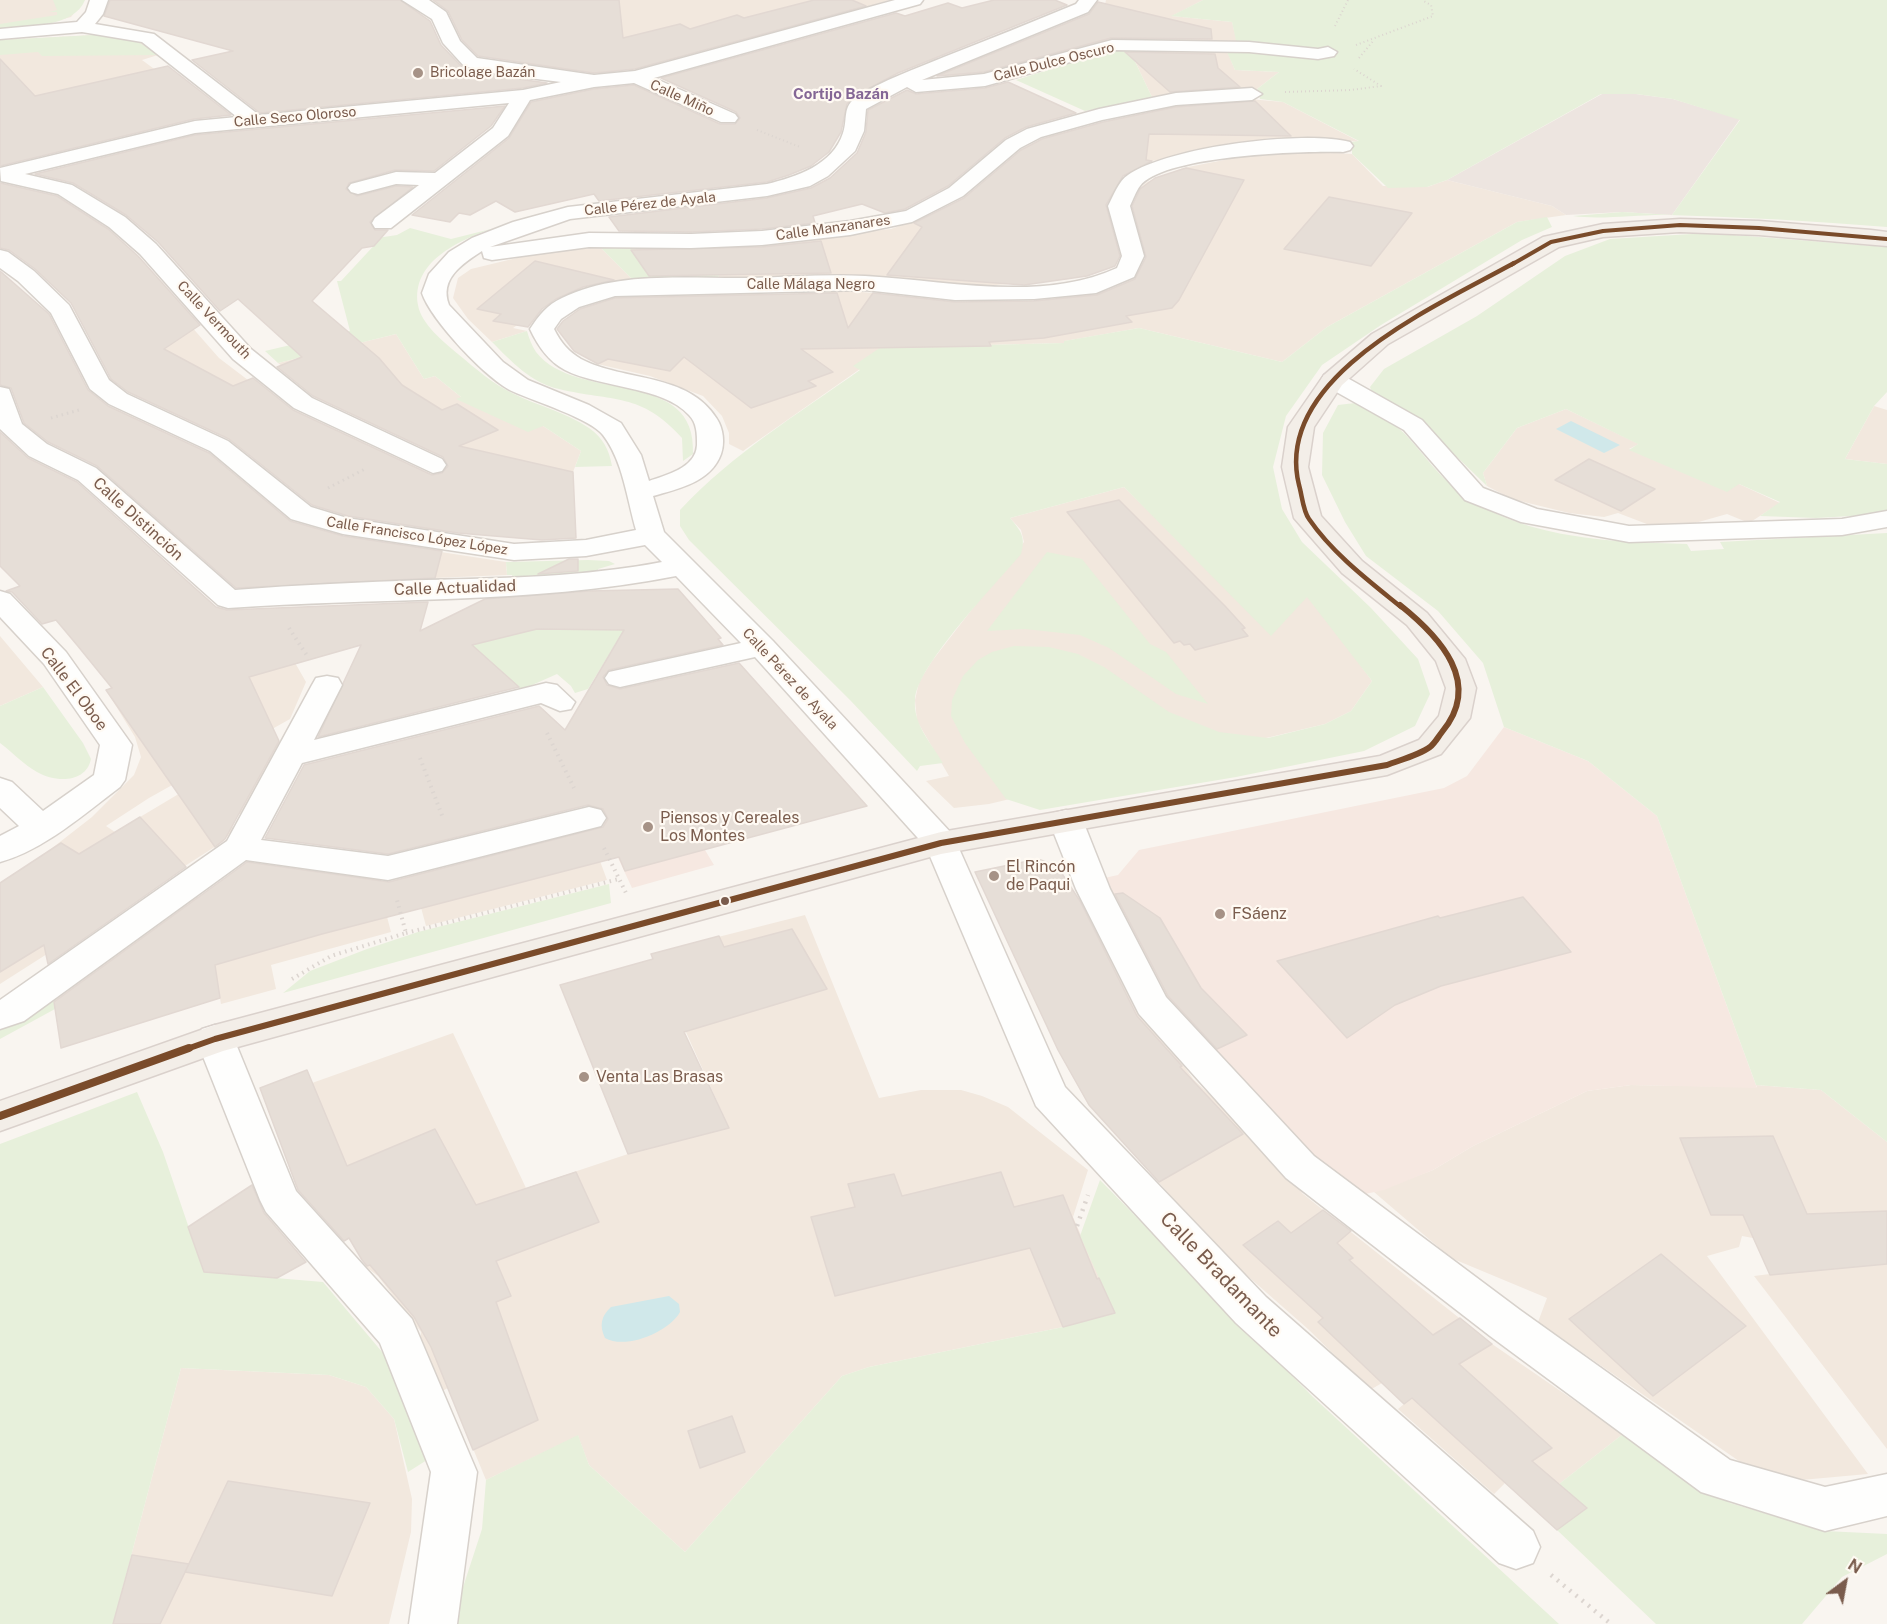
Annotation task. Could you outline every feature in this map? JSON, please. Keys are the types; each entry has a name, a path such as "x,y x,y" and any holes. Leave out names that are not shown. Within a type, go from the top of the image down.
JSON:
{"main road":[{"path":"0,1116 215,1040 941,843 1387,765 1430,747 1454,718 1461,688 1450,658 1417,619 1352,567 1308,518 1295,467 1301,427 1334,381 1380,339 1551,242 1582,233 1641,225 1704,225 1844,233 1887,239"}],"street":[{"path":"82,27 94,14 99,0"},
{"path":"411,0 424,4 440,16 452,43 471,62 496,68 594,81 636,77 914,0"},
{"name":"Calle Pérez de Ayala","path":"941,843 762,647 651,535 628,455 612,428 580,410 519,385 494,367 438,307 433,293 440,274 457,257 501,235 568,213 633,204 744,194 803,182 821,172 848,147 854,131 856,107 884,90 1082,8 1088,0"},
{"path":"0,34 82,27 148,38 253,120"},
{"name":"Calle Dulce Oscuro","path":"884,90 985,80 1112,45 1224,46 1318,54 1328,52"},
{"name":"Calle Miño","path":"636,77 729,118"},
{"name":"Calle Seco Oloroso","path":"0,175 195,127 523,96 594,81"},
{"name":"Calle Manzanares","path":"457,257 589,240 691,241 762,238 850,228 912,216 956,192 1013,144 1034,133 1099,115 1176,99 1252,94"},
{"path":"383,223 501,132 523,96"},
{"name":"Calle Málaga Negro","path":"639,491 684,479 709,455 712,433 703,414 680,395 644,384 605,377 576,366 552,350 542,329 552,314 571,302 613,289 655,286 865,283 955,293 1034,292 1096,286 1126,272 1133,256 1119,206 1133,180 1166,164 1242,149 1297,145 1343,146"},
{"name":"Calle Vermouth","path":"0,175 65,189 117,222 148,249 242,354 303,403 434,465"},
{"path":"358,188 396,178 442,178"},
{"name":"Calle Francisco López López","path":"1,259 26,276 61,310 99,384 118,399 219,446 302,513 343,526 514,552 586,548 651,535"},
{"path":"1334,381 1413,425 1474,495 1531,516 1629,534 1842,526 1887,519"},
{"name":"Calle Distinción","path":"6,414 38,450 87,474 228,599"},
{"name":"Calle Actualidad","path":"228,599 390,590 477,589 634,578 681,567"},
{"name":"Calle El Oboe","path":"0,600 55,658 116,745 109,780 41,828 0,851"},
{"path":"620,678 762,647"},
{"path":"4,1012 240,848 327,685"},
{"path":"288,756 546,692 560,702"},
{"path":"0,789 41,828"},
{"path":"240,848 388,868 589,818"},
{"path":"1066,821 1093,889 1152,1005 1300,1167 1505,1323 1717,1476 1825,1509 1887,1495"},
{"name":"Calle Bradamante","path":"941,843 970,915 1050,1096 1251,1311 1516,1547"},
{"path":"215,1040 280,1200 397,1332 454,1472 433,1624"}],"path":[{"path":"1328,52 1374,40 1433,16 1431,5 1422,0"},
{"path":"757,130 797,146"},
{"path":"6,414 118,399"},
{"path":"336,484 364,469"},
{"path":"416,748 446,827"},
{"path":"388,868 406,933"},
{"path":"279,1022 279,991 304,968 329,957 406,933 619,879"},
{"path":"1077,1226 1091,1186"},
{"path":"1516,1547 1611,1624"}],"shaded area":[{"path":"0,0 85,0 71,17 40,25 0,29"},
{"path":"443,0 890,0 785,30 607,74 555,69 489,57"},
{"path":"1106,0 1203,0 1172,16 1232,22 1237,42 1113,40 989,74 947,78 941,75 1082,18 1105,4"},
{"path":"94,35 142,43 158,55 142,60 206,107 0,155 0,40"},
{"path":"1129,49 1227,51 1235,70 1279,72 1257,89 1152,97"},
{"path":"1602,94 1636,94 1673,99 1740,119 1672,215 1622,212 1566,215 1552,206 1447,180"},
{"path":"1249,99 1283,102 1360,142 1315,138 1270,138 1147,162 1141,158 1106,189 1104,270 1070,279 984,286 939,284 874,276 718,278 727,247 891,229 953,206 1034,144 1049,136 1172,106"},
{"path":"1301,151 1352,154 1383,186 1427,187 1447,180 1552,206 1566,215 1517,222 1327,327 1282,362 1139,328 1065,341 1065,343 903,347 854,366 860,369 743,451 729,444 729,433 722,416 703,396 650,376 597,364 579,354 561,334 562,323 577,310 625,294 757,294 785,299 786,294 852,291 973,303 1044,300 1114,289 1139,278 1151,260 1134,210 1140,188 1147,182 1183,168 1255,154"},
{"path":"600,247 632,279 599,283 564,293 513,328 527,331 492,342 468,319 453,298 458,278 471,269 529,255"},
{"path":"190,325 219,358 290,412 435,485 469,463 303,383 278,363 396,334 424,379 435,376 461,397 543,426 581,451 573,472 576,539 437,531 358,517 258,453 121,384"},
{"path":"1874,406 1887,410 1887,464 1845,459"},
{"path":"1566,409 1639,444 1629,449 1739,484 1780,503 1749,523 1727,514 1688,525 1652,526 1618,513 1604,517 1569,513 1512,499 1487,486 1483,473 1517,428"},
{"path":"1124,487 1164,526 1243,504 1372,681 1351,711 1325,724 989,804 954,808 926,781 949,776 917,721 915,700 919,682 932,661 1024,542 1021,530 1010,518"},
{"path":"395,545 506,562 507,575 383,580"},
{"path":"274,626 306,682 290,719 149,798 106,826 115,832 274,737 280,742 251,808 227,821 234,828 224,841 0,984 0,883 38,859 92,817 134,775 141,757 135,737 106,690"},
{"path":"0,636 43,687 0,706"},
{"path":"1504,727 1588,761 1657,816 1757,1088 1631,1085 1587,1091 1473,1146 1433,1170 1384,1190 1365,1194 1332,1177 1167,1004 1095,880 1118,875 1139,850 1444,788 1467,776"},
{"name":"Piensos y Cereales Los Montes","path":"663,780 714,865 632,888 593,804"},
{"path":"1038,859 1057,866 1148,1017 1194,1080 1248,1131 1303,1194 1492,1344 1623,1434 1531,1506 1505,1483 1494,1494 1398,1409 1404,1404 1382,1383 1370,1390 1308,1329 1226,1257 1088,1104 1058,1050 975,872"},
{"path":"600,861 607,880 426,926 413,878"},
{"path":"310,869 376,875 391,932 271,965 276,989 221,1004 220,998 61,1048 53,997 188,899"},
{"path":"805,915 879,1098 921,1090 961,1090 982,1096 1008,1107 1088,1170 1073,1217 1115,1313 1063,1327 869,1367 842,1376 685,1552 589,1465 578,1436 486,1480 448,1388 438,1393 420,1342 421,1332 378,1276 366,1267 315,1179 296,1186 260,1088 307,1070 312,1083 453,1033 526,1188 628,1154 729,1128 651,954"},
{"path":"1631,1085 1757,1087 1756,1085 1821,1090 1887,1142 1887,1449 1754,1276 1770,1274 1753,1238 1742,1236 1739,1247 1707,1256 1868,1474 1801,1480 1749,1468 1538,1322 1547,1298 1451,1258 1374,1192 1433,1170 1473,1146 1587,1091"},
{"path":"181,1368 329,1375 366,1387 394,1419 412,1499 411,1532 389,1624 113,1624"}],"green space":[{"path":"53,0 85,0 71,16 60,21 0,29 0,24 57,15 57,12 49,12 57,10"},
{"path":"1203,0 1887,0 1887,227 1697,216 1573,216 1622,212 1672,215 1740,120 1673,99 1636,94 1601,94 1447,180 1427,187 1388,188 1352,154 1352,142 1359,141 1283,102 1260,99 1257,89 1279,72 1235,70 1226,50 1238,50 1232,22 1171,16"},
{"path":"94,35 135,40 158,55 42,56 38,52 0,55 0,40"},
{"path":"1129,49 1152,97 1085,111 1016,80 1102,53"},
{"path":"1547,217 1552,227 1522,240 1381,325 1322,365 1286,416 1273,467 1282,509 1302,542 1371,608 1418,659 1430,694 1415,726 1364,751 1236,777 1040,810 1006,799 965,743 951,716 952,700 963,676 978,660 992,652 1014,646 1049,647 1078,654 1104,667 1169,712 1219,732 1268,738 1325,724 1351,711 1372,681 1307,597 1271,636 1124,487 1010,518 1022,534 1021,554 959,625 928,667 919,685 915,700 917,717 943,763 920,766 917,771 850,700 689,540 680,526 680,510 721,471 766,436 860,370 853,366 890,341 903,347 1064,343 1064,341 1139,328 1282,362 1327,327 1517,222"},
{"path":"410,228 451,239 491,229 452,247 429,265 418,290 420,312 428,326 440,338 492,381 514,394 580,422 594,432 605,444 612,466 575,467 581,451 543,426 528,432 456,399 461,397 435,376 424,379 396,334 278,363 265,351 350,331 337,281 341,281 380,239 377,238 397,235"},
{"path":"1708,233 1887,247 1887,392 1874,406 1845,459 1887,464 1887,514 1816,518 1760,516 1780,502 1739,484 1727,492 1629,450 1638,444 1566,409 1517,428 1483,473 1487,486 1422,423 1374,397 1370,387 1384,369 1477,316 1565,256 1610,239"},
{"path":"600,247 727,247 718,278 632,279"},
{"path":"527,331 536,352 554,368 578,378 656,397 676,408 689,426 693,454 683,461 682,438 653,413 625,401 559,389 539,382 522,370 492,342"},
{"path":"1355,403 1396,426 1448,482 1473,501 1500,515 1561,534 1593,539 1687,544 1691,551 1724,549 1720,542 1887,533 1887,1142 1821,1090 1756,1085 1657,816 1588,761 1504,727 1483,663 1438,611 1366,556 1345,522 1322,475 1323,433 1338,405"},
{"path":"1047,552 1082,559 1150,644 1166,652 1208,704 1176,694 1109,648 1080,635 1025,629 987,631"},
{"path":"609,561 615,564 598,569 598,573 513,579 512,575 507,575 506,562"},
{"path":"506,628 624,630 588,689 575,693 571,686 557,674 521,690 482,654 469,646"},
{"path":"43,687 83,743 91,759 88,767 77,777 61,779 45,776 27,766 0,743 0,706"},
{"path":"609,884 611,903 283,993 310,971 367,949 418,932"},
{"path":"53,997 55,1009 0,1039 0,1025"},
{"path":"137,1092 163,1152 204,1272 323,1282 399,1372 427,1460 408,1472 394,1419 366,1387 329,1375 181,1368 113,1624 0,1624 0,1144"},
{"path":"1100,1180 1313,1397 1559,1624 451,1624 482,1529 486,1480 578,1435 589,1465 685,1552 842,1376 869,1367 1063,1327 1115,1313 1080,1236"},
{"path":"1623,1434 1730,1503 1825,1531 1887,1534 1887,1554 1842,1577 1802,1624 1656,1624 1557,1530 1587,1508 1559,1484"}],"water":[{"path":"1571,421 1620,445 1604,453 1556,429"},
{"path":"669,1296 679,1304 680,1312 667,1326 635,1340 624,1342 605,1338 602,1321 611,1307"}],"building":[{"path":"110,0 400,0 430,21 441,45 463,68 497,76 547,83 523,88 260,113 192,60 233,51 104,16"},
{"path":"433,0 619,0 623,38 680,24 690,29 737,15 744,18 814,0 852,0 866,6 635,69 594,73 478,56 462,40 448,11"},
{"path":"994,0 1055,0 1067,5 898,73 856,95 847,104 841,132 829,152 811,166 789,175 767,182 599,201 594,194 515,212 496,201 470,215 459,213 450,222 412,215 509,138 531,102 594,89 634,85 720,124 735,124 740,118 736,112 661,78 896,13 905,16 948,3 962,8"},
{"path":"1098,2 1211,29 1212,39 1111,38 984,72 937,76 1089,14"},
{"path":"1125,52 1215,54 1218,68 1240,87 1170,92"},
{"path":"0,59 35,96 168,66 231,115 194,119 0,166"},
{"path":"1008,82 1076,113 1026,127 1005,138 948,186 905,209 885,213 862,204 813,216 815,223 762,229 691,232 619,231 609,217 767,198 811,188 830,178 857,153 866,132 868,110 907,90 916,94 985,88"},
{"path":"1255,101 1291,136 1149,134 1146,160 1152,161 1123,176 1106,205 1120,256 1115,266 1087,276 1024,285 887,275 922,227 914,223 964,198 1021,150 1042,139 1103,122 1176,107"},
{"path":"505,106 491,126 434,171 395,170 349,183 346,189 357,196 396,186 413,187 370,222 375,230 388,230 374,246 362,248 312,301 379,358 402,385 442,410 457,404 498,430 459,446 573,472 576,538 542,540 458,533 348,516 312,505 229,439 128,392 111,379 71,303 35,269 9,250 0,248 0,183 57,196 108,229 138,256 200,325 164,349 233,386 253,378 293,410 432,475 442,473 448,466 443,457 313,396 277,367 302,357 238,299 220,311 158,242 126,215 73,183 35,174 195,135"},
{"path":"1186,168 1244,180 1179,300 1172,308 1126,316 1132,322 1044,338 989,342 991,346 801,349 833,372 808,381 816,386 751,408 684,357 670,371 608,359 598,364 574,351 557,329 563,321 580,309 615,298 837,293 848,328 873,293 955,302 1034,301 1097,295 1135,279 1146,257 1132,206 1140,189 1155,178"},
{"path":"1329,197 1412,213 1371,266 1284,249"},
{"path":"821,241 831,273 649,276 631,250 762,247"},
{"path":"535,261 614,280 583,287 556,299 542,309 528,327 493,321 501,314 477,309"},
{"path":"0,271 49,314 88,390 108,406 209,453 290,521 343,536 442,551 435,578 236,588 97,466 48,442 24,423 11,388 0,385"},
{"path":"0,432 28,458 77,482 216,607 227,610 428,602 420,631 485,599 589,591 678,589 721,638 718,639 723,645 609,670 603,677 607,685 620,689 739,663 867,806 625,871 619,857 322,934 215,965 220,998 61,1048 54,1002 247,862 389,882 603,827 608,819 603,809 588,805 388,854 265,838 304,765 539,706 565,730 624,630 537,629 472,645 519,687 318,737 361,645 249,677 279,741 225,839 215,847 106,690 112,688 77,645 56,620 42,624 12,592 6,591 20,586 0,566"},
{"path":"1589,459 1655,489 1621,511 1555,480"},
{"path":"1119,500 1225,606 1245,628 1242,629 1248,636 1195,650 1190,644 1184,645 1180,641 1174,643 1067,512"},
{"path":"569,559 578,559 578,571 538,574"},
{"path":"140,817 186,867 48,964 44,945 0,972 0,883 61,843 79,854"},
{"path":"1038,859 1057,866 1080,901 1137,1016 1182,1066 1180,1067 1243,1134 1159,1182 1089,1105 1058,1050 975,872"},
{"path":"1123,893 1160,918 1201,988 1247,1035 1217,1049 1168,996 1115,894"},
{"path":"1523,897 1571,952 1441,986 1395,1005 1347,1038 1277,961 1438,916 1440,918"},
{"path":"792,929 827,989 684,1032 729,1128 628,1154 560,985 653,959 651,954 719,936 724,947"},
{"path":"307,1070 347,1166 435,1129 476,1205 576,1172 599,1222 496,1261 511,1296 496,1302 538,1420 473,1450 431,1347 414,1317 370,1265 367,1266 362,1260 349,1238 344,1241 298,1190 260,1088"},
{"path":"1773,1136 1807,1214 1887,1211 1887,1264 1770,1275 1743,1215 1711,1215 1680,1138"},
{"path":"1001,1172 1014,1207 1063,1195 1097,1279 1099,1278 1115,1313 1063,1327 1030,1248 835,1296 811,1217 855,1207 848,1184 894,1174 902,1196"},
{"path":"252,1185 264,1213 306,1262 277,1278 204,1272 188,1227"},
{"path":"1323,1210 1351,1231 1337,1243 1353,1258 1349,1260 1433,1335 1460,1318 1492,1344 1459,1364 1552,1448 1532,1461 1587,1508 1557,1530 1412,1398 1404,1404 1318,1322 1323,1318 1243,1245 1278,1221 1291,1233"},
{"path":"1661,1254 1746,1326 1653,1396 1569,1319"},
{"path":"732,1416 745,1452 700,1468 688,1431"},
{"path":"228,1481 370,1503 332,1596 185,1572"},
{"path":"132,1555 189,1564 160,1624 113,1624"}],"transit line":[{"path":"0,1116 215,1039 941,843 1387,765 1430,747 1454,718 1461,688 1450,659 1417,619 1352,567 1308,518 1295,467 1301,427 1333,380 1380,339 1551,242 1603,231 1680,225 1759,228 1887,239"}],"place":[{"name":"Bricolage Bazán","path":"418,73"},
{"name":"Piensos y Cereales Los Montes","path":"648,827"},
{"name":"El Rincón de Paqui","path":"994,876"},
{"name":"FSáenz","path":"1220,914"},
{"name":"Venta Las Brasas","path":"584,1077"}],"district":[{"name":"Cortijo Bazán","path":"841,94"}]}
